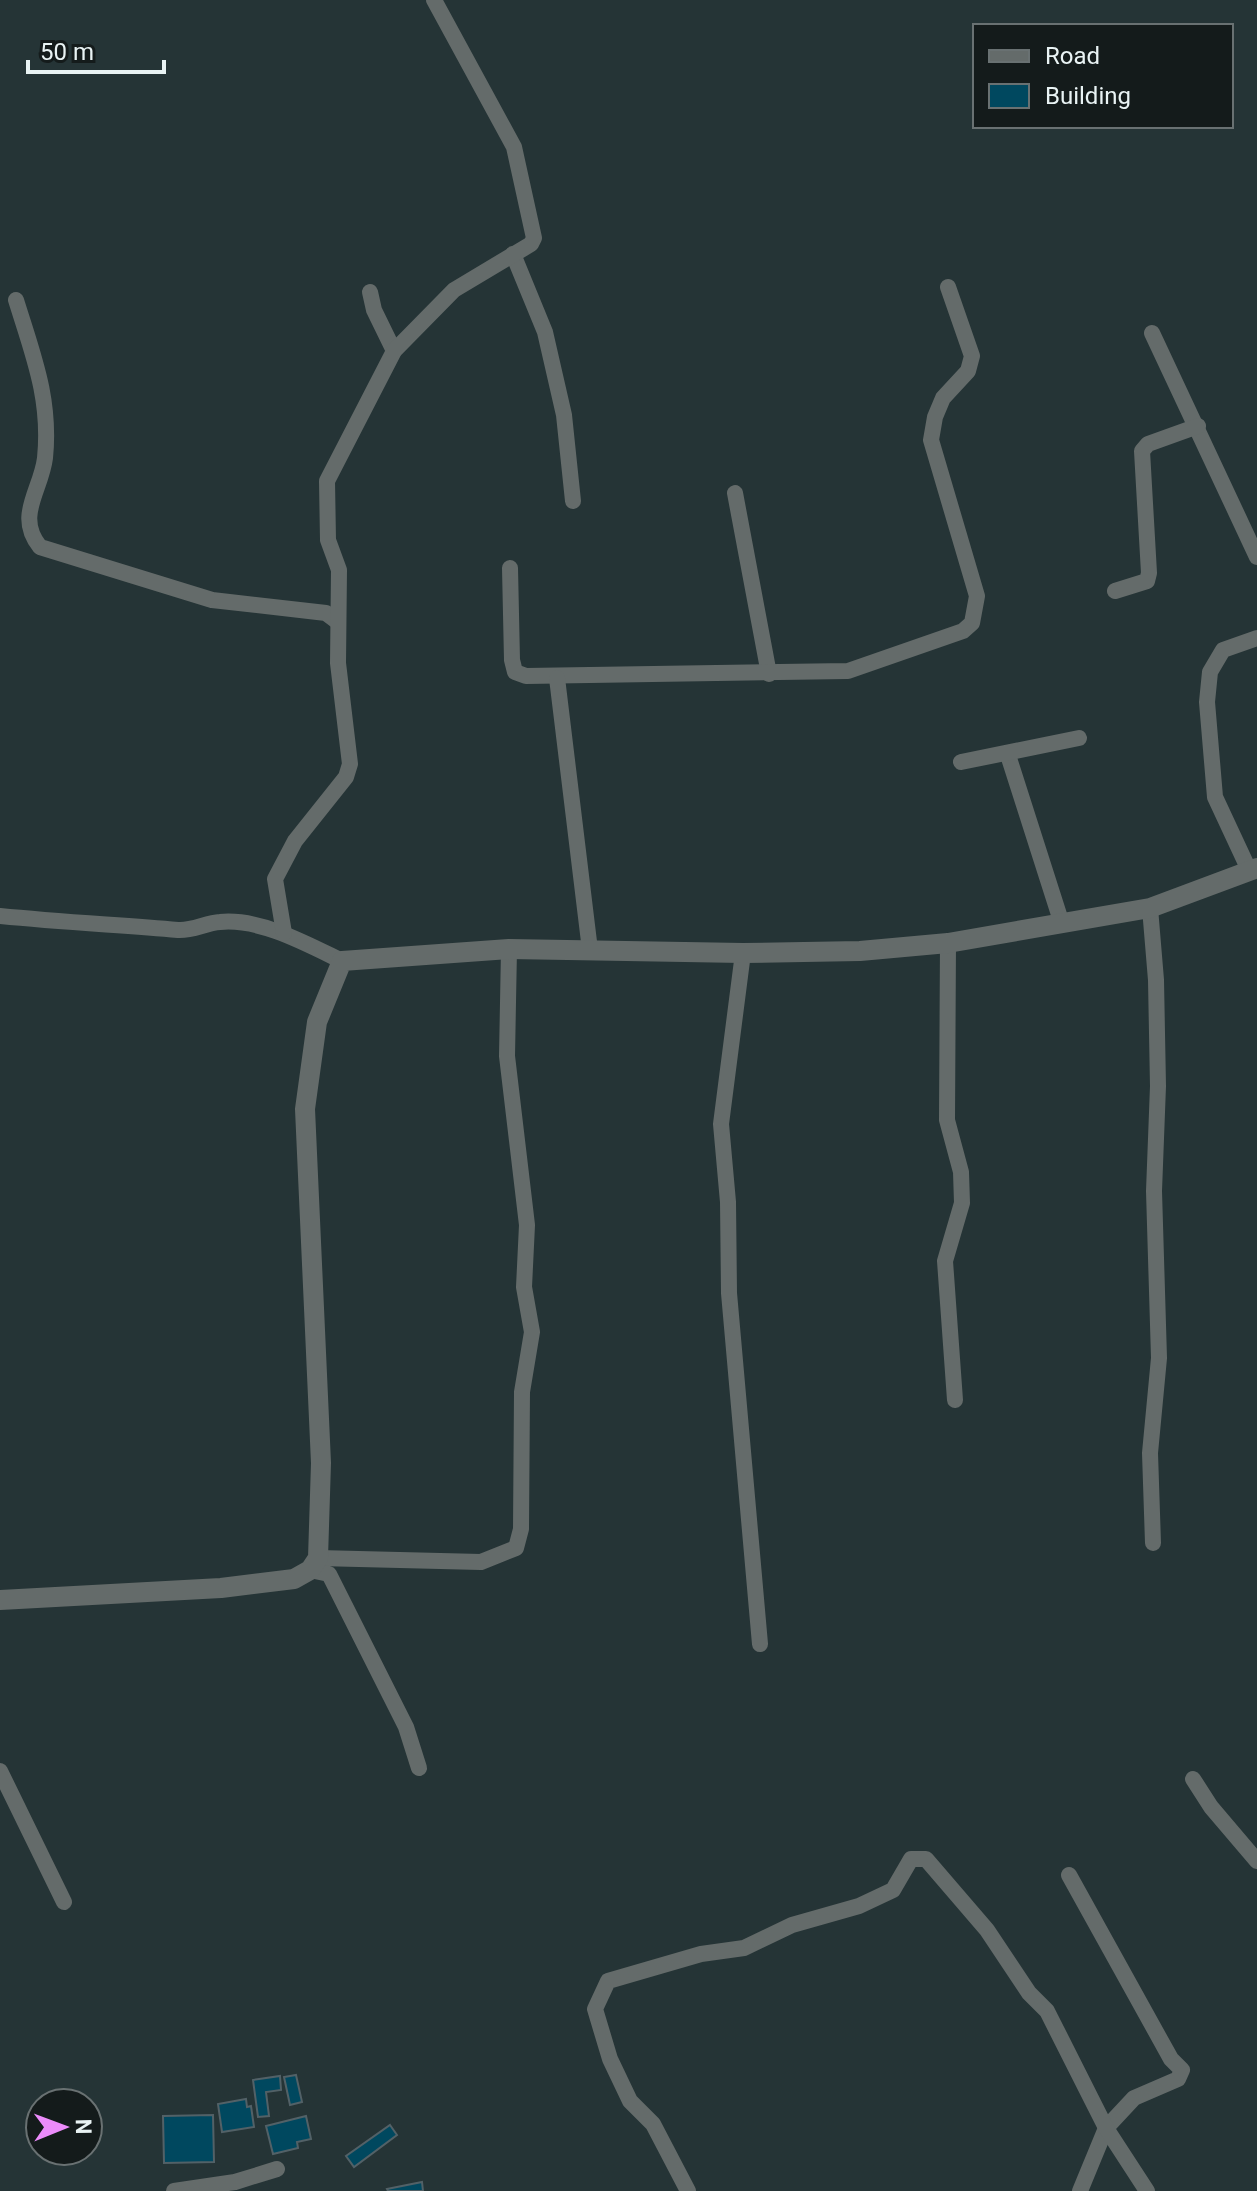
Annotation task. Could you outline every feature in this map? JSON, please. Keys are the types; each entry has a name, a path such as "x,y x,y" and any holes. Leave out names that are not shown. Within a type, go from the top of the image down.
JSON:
{"street":[{"path":"284,933 275,879 295,841 346,777 350,764 338,663 339,570 328,540 327,481 394,351 454,290 531,244 535,230 514,147 434,0"},
{"path":"513,254 545,332 564,415 573,501"},
{"path":"510,568 515,672 557,678 848,671 963,631 972,623 977,596 931,440 935,417 943,398 968,371 972,356 948,287"},
{"path":"370,292 374,310 394,351"},
{"path":"16,300 45,393 44,462 28,514 33,538 40,547 212,600 326,613 338,622"},
{"path":"1152,333 1257,557"},
{"path":"1115,591 1147,581 1149,573 1142,451 1148,444 1198,426"},
{"path":"735,493 769,674"},
{"path":"0,916 95,927 145,926 183,931 222,921 284,933 342,961 509,949 743,953 860,951 948,943 1150,908 1253,869 1215,797 1207,702 1210,672 1223,650 1257,638"},
{"path":"557,678 590,950"},
{"path":"961,762 1008,755 1079,738"},
{"path":"1008,755 1062,924"},
{"path":"1150,908 1156,980 1158,1086 1153,1153 1159,1358 1150,1453 1153,1543"},
{"path":"948,943 947,1120 961,1172 962,1203 945,1261 955,1400"},
{"path":"0,1600 221,1588 294,1579 314,1564 481,1562 516,1548 521,1529 522,1392 532,1332 524,1287 527,1225 507,1056 509,949"},
{"path":"743,953 721,1124 728,1202 729,1293 760,1644"},
{"path":"314,1564 321,1463 305,1109 317,1022 342,961"},
{"path":"314,1564 329,1574 406,1727 419,1768"},
{"path":"0,1771 64,1902"},
{"path":"1193,1779 1211,1807 1257,1861"},
{"path":"688,2191 653,2124 630,2101 610,2059 595,2009 599,1993 608,1981 701,1954 744,1948 792,1925 859,1906 893,1890 911,1859 926,1859 987,1930 1029,1993 1047,2011 1106,2128 1147,2191"},
{"path":"1069,1875 1171,2059 1182,2070 1178,2079 1134,2098 1106,2128 1080,2191"},
{"path":"174,2191 235,2182 277,2169"}],"building":[{"path":"296,2075 302,2102 290,2105 284,2077"},
{"path":"280,2076 281,2090 266,2092 269,2116 258,2117 253,2080"},
{"path":"246,2099 247,2107 251,2106 254,2127 222,2132 218,2104"},
{"path":"213,2115 214,2162 164,2163 163,2116"},
{"path":"306,2116 311,2139 297,2142 298,2148 273,2154 266,2126"},
{"path":"390,2125 397,2135 354,2167 346,2156"},
{"path":"422,2182 423,2191 387,2189"}]}
